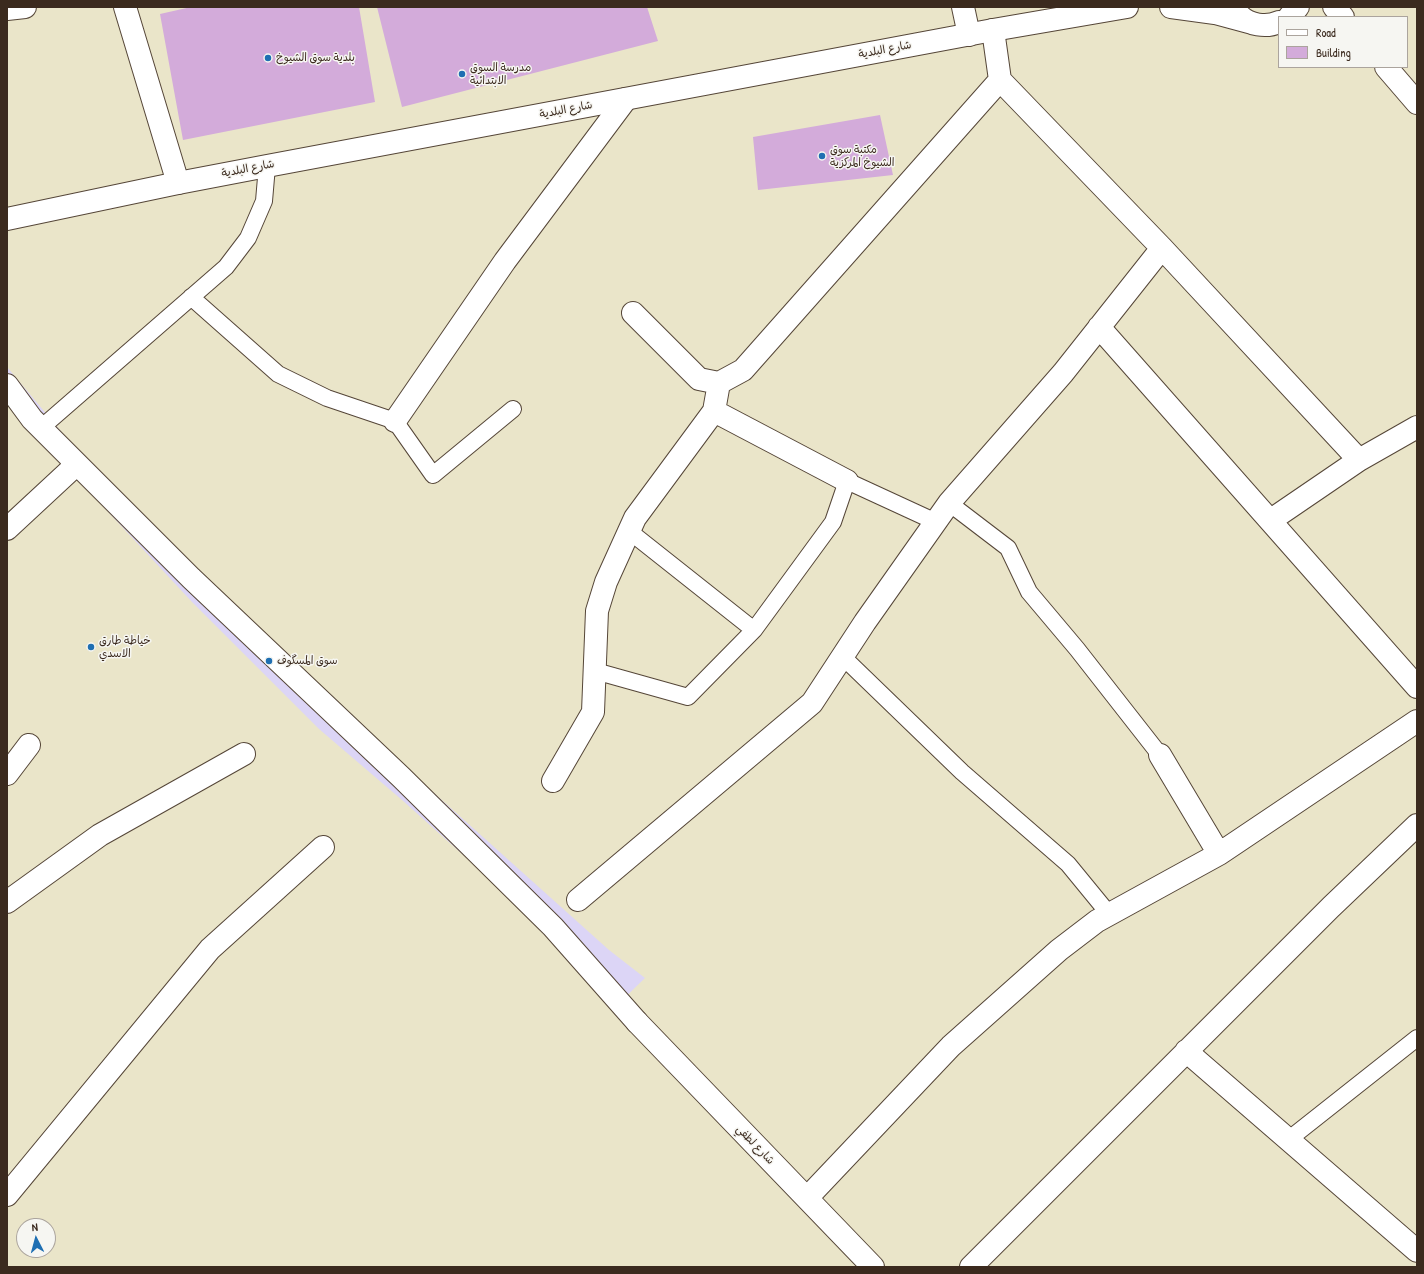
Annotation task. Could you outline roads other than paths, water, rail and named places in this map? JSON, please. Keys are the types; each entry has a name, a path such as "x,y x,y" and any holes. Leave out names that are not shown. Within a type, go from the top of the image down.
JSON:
{"street":[{"path":"7,9 25,7"},
{"path":"125,7 178,183"},
{"path":"963,7 969,35"},
{"name":"شارع البلدية","path":"7,219 267,166 993,30 1127,7"},
{"path":"1171,7 1215,13 1268,24"},
{"path":"1232,7 1241,17 1268,24"},
{"path":"1290,16 1298,7"},
{"path":"1334,7 1342,16"},
{"path":"993,30 1000,80 1162,248 1359,460"},
{"path":"1387,68 1415,96"},
{"path":"633,313 699,379 719,382 742,370 1000,80"},
{"path":"395,421 505,261 626,99"},
{"path":"578,900 812,703 865,622 949,503 1063,373 1162,248"},
{"path":"1099,327 1417,687"},
{"path":"553,781 593,712 597,611 606,582 635,518 714,411 719,382"},
{"name":"شارع لطفي","path":"7,385 32,419 191,578 401,777 553,927 637,1022 873,1267"},
{"path":"714,411 847,481"},
{"path":"1271,520 1359,460 1417,427"},
{"path":"7,529 77,464"},
{"path":"807,1198 951,1046 1059,950 1097,921 1219,854 1417,721"},
{"path":"7,774 29,745"},
{"path":"7,902 100,835 244,754"},
{"path":"1160,755 1219,854"},
{"path":"971,1267 1331,907 1417,825"},
{"path":"7,1195 210,949 323,847"},
{"path":"1186,1051 1417,1251"}],"lane":[{"path":"41,428 226,266 248,238 264,201 267,166"},
{"path":"191,297 278,374 327,398 395,421 433,475 513,409"},
{"path":"594,671 688,697 754,630 833,522 847,481 936,522"},
{"path":"949,503 1008,548 1029,592 1077,649 1160,755"},
{"path":"629,531 754,630"},
{"path":"843,657 962,772 1068,864 1109,914"},
{"path":"1288,1140 1417,1038"}],"place":[{"name":"بلدية سوق الشيوخ","path":"268,58"},
{"name":"مدرسة السوق الابتدائية","path":"462,74"},
{"name":"مكتبة سوق الشيوخ المركزية","path":"822,156"},
{"name":"خياطة طارق الاسدي","path":"91,647"},
{"name":"سوق المسگوف","path":"269,661"}]}
